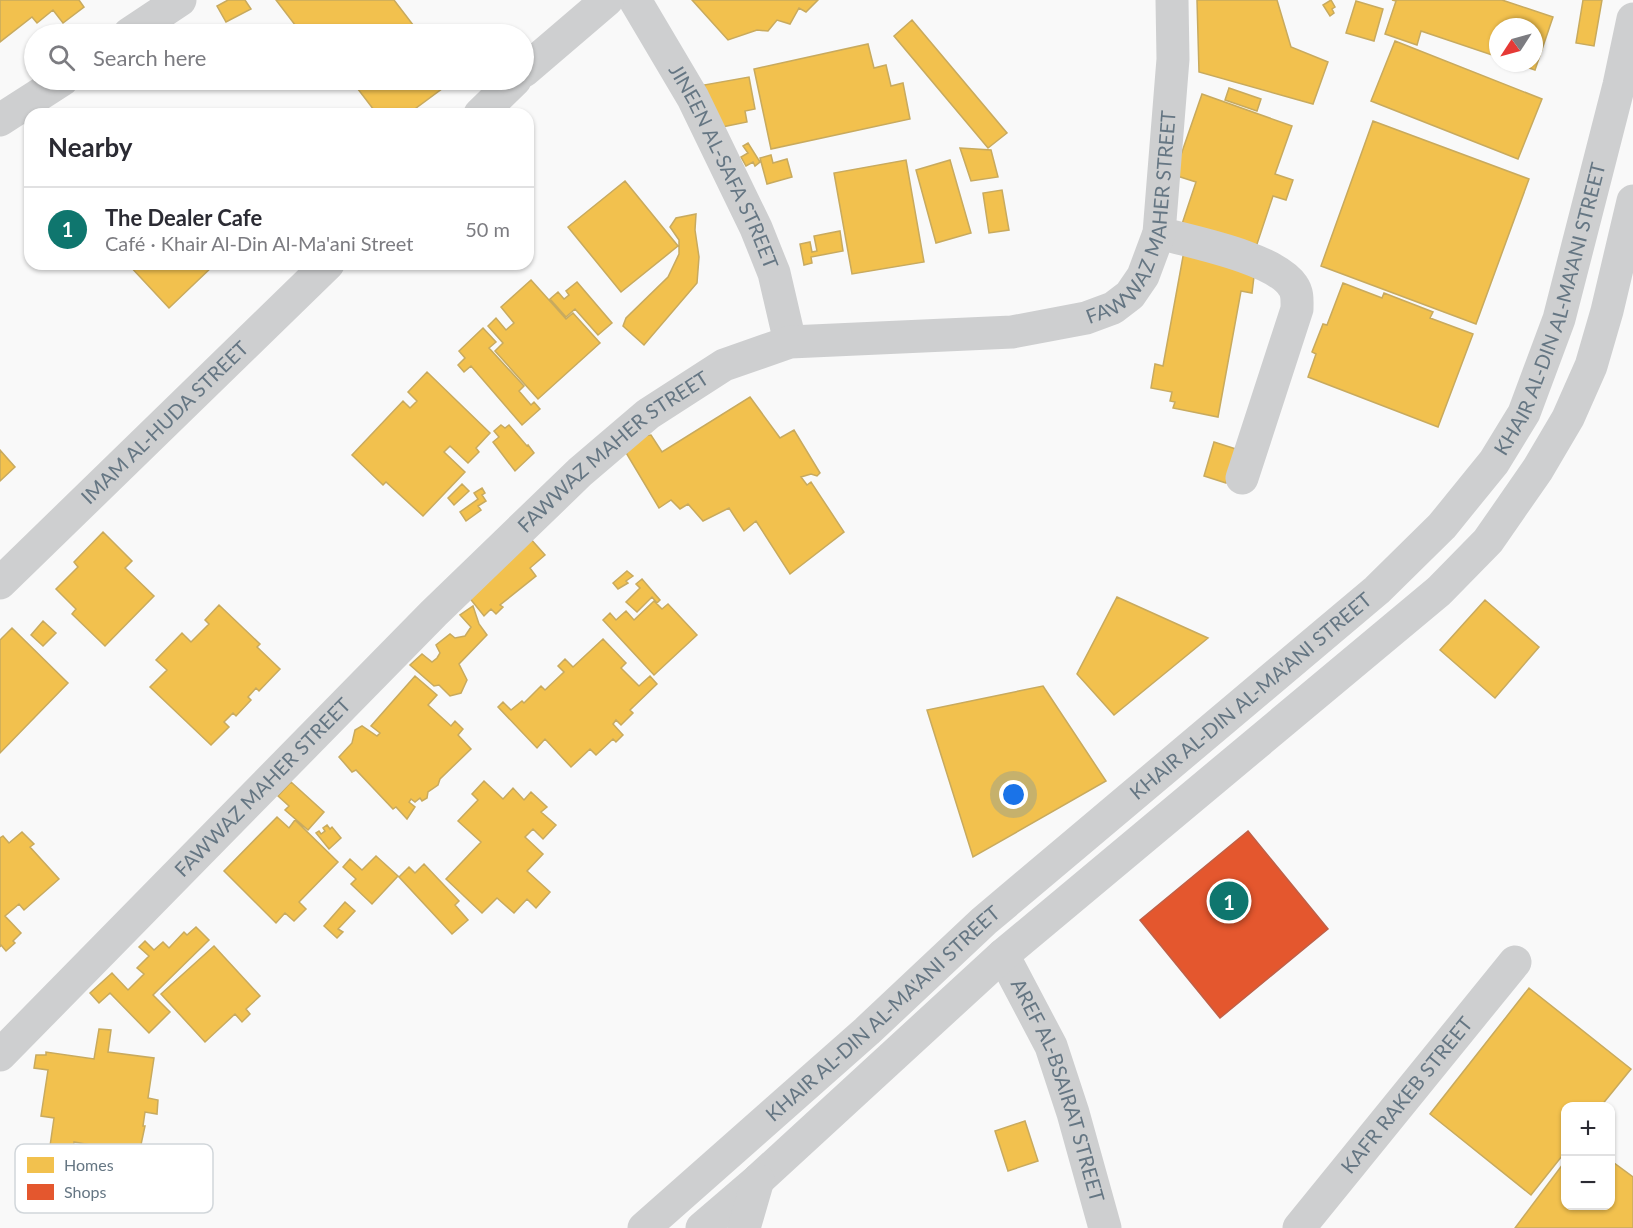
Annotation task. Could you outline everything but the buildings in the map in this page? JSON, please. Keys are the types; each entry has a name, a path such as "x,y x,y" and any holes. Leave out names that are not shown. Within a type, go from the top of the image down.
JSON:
{"street":[{"path":"144,24 180,0"},
{"path":"534,62 607,0"},
{"name":"JINEEN AL-SAFA STREET","path":"635,0 693,98 756,228 774,273 790,342"},
{"name":"FAWWAZ MAHER STREET","path":"0,1055 426,621 580,472 648,414 724,365 790,342 1012,332 1086,318 1113,308 1130,295 1143,276 1159,233 1173,59 1173,0"},
{"name":"KHAIR AL-DIN AL-MA'ANI STREET","path":"644,1228 867,1031 984,921 1369,598 1442,526 1494,462 1524,413 1559,320 1626,87 1633,19"},
{"path":"0,120 46,90"},
{"path":"486,108 505,90"},
{"name":"KHAIR AL-DIN AL-MA'ANI STREET","path":"702,1228 758,1180 1003,955 1439,591 1488,541 1538,469 1562,429 1591,366 1607,311 1633,201"},
{"path":"1159,233 1261,263 1293,285 1297,295 1297,309 1242,478"},
{"name":"IMAM AL-HUDA STREET","path":"0,582 322,270"},
{"name":"AREF AL-BSAIRAT STREET","path":"1003,955 1051,1046 1073,1113 1105,1228"},
{"name":"KAFR RAKEB STREET","path":"1299,1228 1515,962"},
{"path":"744,1228 758,1180"}],"place":[{"name":"The Dealer Cafe","path":"1229,901"}]}
